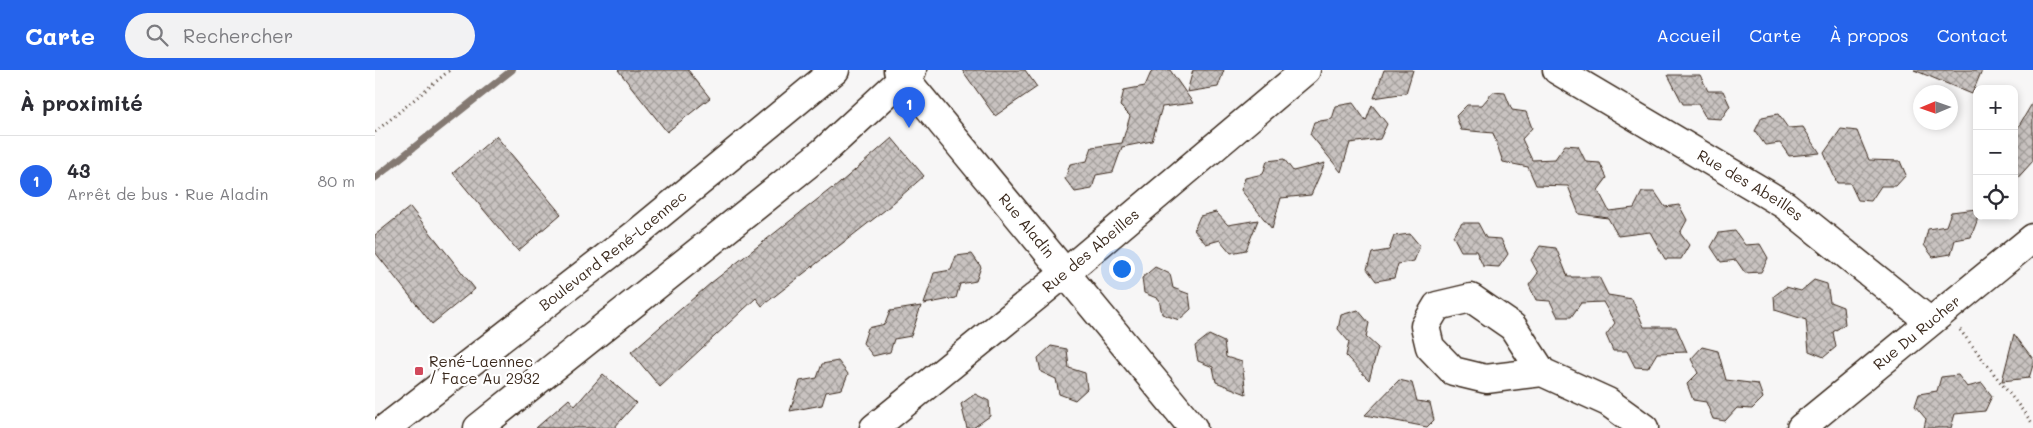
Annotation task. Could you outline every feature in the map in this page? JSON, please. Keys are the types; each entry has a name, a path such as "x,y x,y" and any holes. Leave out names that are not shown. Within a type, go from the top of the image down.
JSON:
{"street":[{"name":"Boulevard René-Laennec","path":"386,428 636,234 835,70"},
{"name":"Rue des Abeilles","path":"874,428 1065,273 1306,70"},
{"name":"Rue des Abeilles","path":"1557,70 1785,205 1937,315"},
{"name":"Rue Aladin","path":"905,72 1065,273 1193,428"},
{"path":"478,428 823,152 905,72"},
{"name":"Rue Du Rucher","path":"1801,428 2033,238"},
{"path":"1542,372 1608,402 1644,428"}],"path":[{"path":"375,132 450,70"},
{"path":"1937,315 2033,424"}],"building":[{"path":"618,70 688,70 710,98 667,132"},
{"path":"962,70 1025,70 1037,87 995,116"},
{"path":"1152,70 1170,70 1193,103 1162,107 1152,141 1122,147 1113,172 1096,175 1092,189 1075,192 1065,179 1070,164 1087,161 1092,147 1122,143 1130,116 1120,106 1124,90 1145,86"},
{"path":"1193,70 1224,70 1218,87 1187,92"},
{"path":"1384,70 1413,70 1406,93 1374,98"},
{"path":"1914,70 1982,70 1976,85 1973,85 1972,94 1958,88 1958,85 1950,85"},
{"path":"1668,75 1700,75 1708,91 1723,91 1730,106 1721,119 1706,118 1698,104 1683,104"},
{"path":"1493,92 1505,93 1512,110 1526,112 1532,128 1522,139 1532,160 1555,159 1565,145 1578,146 1586,162 1600,163 1607,178 1598,190 1609,211 1634,208 1642,192 1655,192 1665,207 1679,205 1687,220 1680,233 1689,245 1681,259 1665,259 1650,232 1618,236 1608,218 1579,214 1568,186 1536,185 1528,167 1503,162 1493,133 1461,130 1456,116 1467,105 1482,105"},
{"path":"2033,102 2033,161 2018,178 2018,130"},
{"path":"1353,103 1366,121 1372,105 1387,124 1380,139 1350,143 1341,172 1310,134 1314,122 1332,119 1336,106"},
{"path":"1778,114 1788,128 1803,127 1820,153 1789,156 1780,143 1765,145 1755,131 1762,117"},
{"path":"1841,129 1857,131 1869,160 1900,161 1906,175 1896,186 1881,186 1871,201 1858,200 1850,183 1837,183 1824,153"},
{"path":"496,136 561,214 518,251 453,173"},
{"path":"892,138 924,176 885,210 762,306 756,298 660,387 631,352 711,283 833,189"},
{"path":"1284,159 1293,171 1325,163 1311,195 1281,198 1272,229 1241,190 1245,178 1263,174 1267,161"},
{"path":"410,207 475,289 432,324 375,252 375,235"},
{"path":"1973,209 1973,220 1977,221 1971,237 1955,240 1951,254 1933,257 1924,245 1928,229 1946,226 1951,212"},
{"path":"1216,212 1228,225 1258,220 1246,250 1231,253 1220,240 1206,244 1194,230 1200,216"},
{"path":"1462,223 1478,223 1486,238 1501,239 1508,254 1499,267 1483,266 1476,251 1461,251 1453,236"},
{"path":"1735,231 1745,245 1760,244 1768,258 1761,272 1745,273 1736,260 1721,262 1711,247 1719,233"},
{"path":"1410,234 1420,246 1414,261 1398,264 1394,278 1376,281 1367,269 1372,253 1389,250 1394,236"},
{"path":"1540,246 1556,248 1568,277 1599,277 1608,295 1632,299 1644,327 1676,327 1687,352 1657,353 1648,368 1635,367 1627,351 1613,351 1606,335 1615,323 1603,302 1581,303 1571,317 1558,317 1550,301 1536,300 1529,285 1538,273 1531,260"},
{"path":"972,254 981,267 976,281 960,284 956,298 924,304 934,273 951,270 956,256"},
{"path":"1155,267 1170,274 1173,288 1189,294 1191,309 1179,320 1162,314 1159,299 1144,293 1142,278"},
{"path":"1814,280 1827,284 1830,302 1843,307 1845,324 1833,332 1836,347 1824,357 1809,351 1806,320 1775,310 1774,296 1786,287 1801,291"},
{"path":"921,306 911,336 894,339 890,352 873,356 863,343 868,328 885,324 890,311"},
{"path":"1358,310 1369,323 1366,337 1378,348 1369,380 1346,356 1349,342 1338,329 1341,315"},
{"path":"2014,334 2033,359 2033,365 2029,378 2002,381"},
{"path":"1209,335 1224,342 1226,357 1242,362 1246,394 1216,382 1213,367 1198,361 1195,346"},
{"path":"1051,346 1067,349 1069,368 1085,373 1087,389 1075,400 1059,394 1056,379 1041,372 1038,358"},
{"path":"1702,347 1718,351 1726,380 1758,384 1763,398 1752,409 1737,408 1725,421 1713,419 1706,402 1693,400 1687,384 1698,373 1691,359"},
{"path":"838,361 848,374 842,389 826,392 822,405 790,411 800,381 817,378 822,364"},
{"path":"603,374 636,403 614,428 536,428 569,399 575,406"},
{"path":"1958,375 1967,387 1982,383 1992,396 1985,411 1955,414 1951,428 1924,428 1926,419 1915,406 1919,394 1937,391 1941,377"},
{"path":"1399,380 1412,383 1417,401 1430,403 1434,420 1427,427 1365,415"},
{"path":"975,394 989,401 990,416 973,428 967,428 961,404"}],"waterway":[{"path":"375,178 512,70"}],"place":[{"name":"43","path":"909,128"},
{"name":"René-Laennec / Face Au 2932","path":"419,371"}]}
